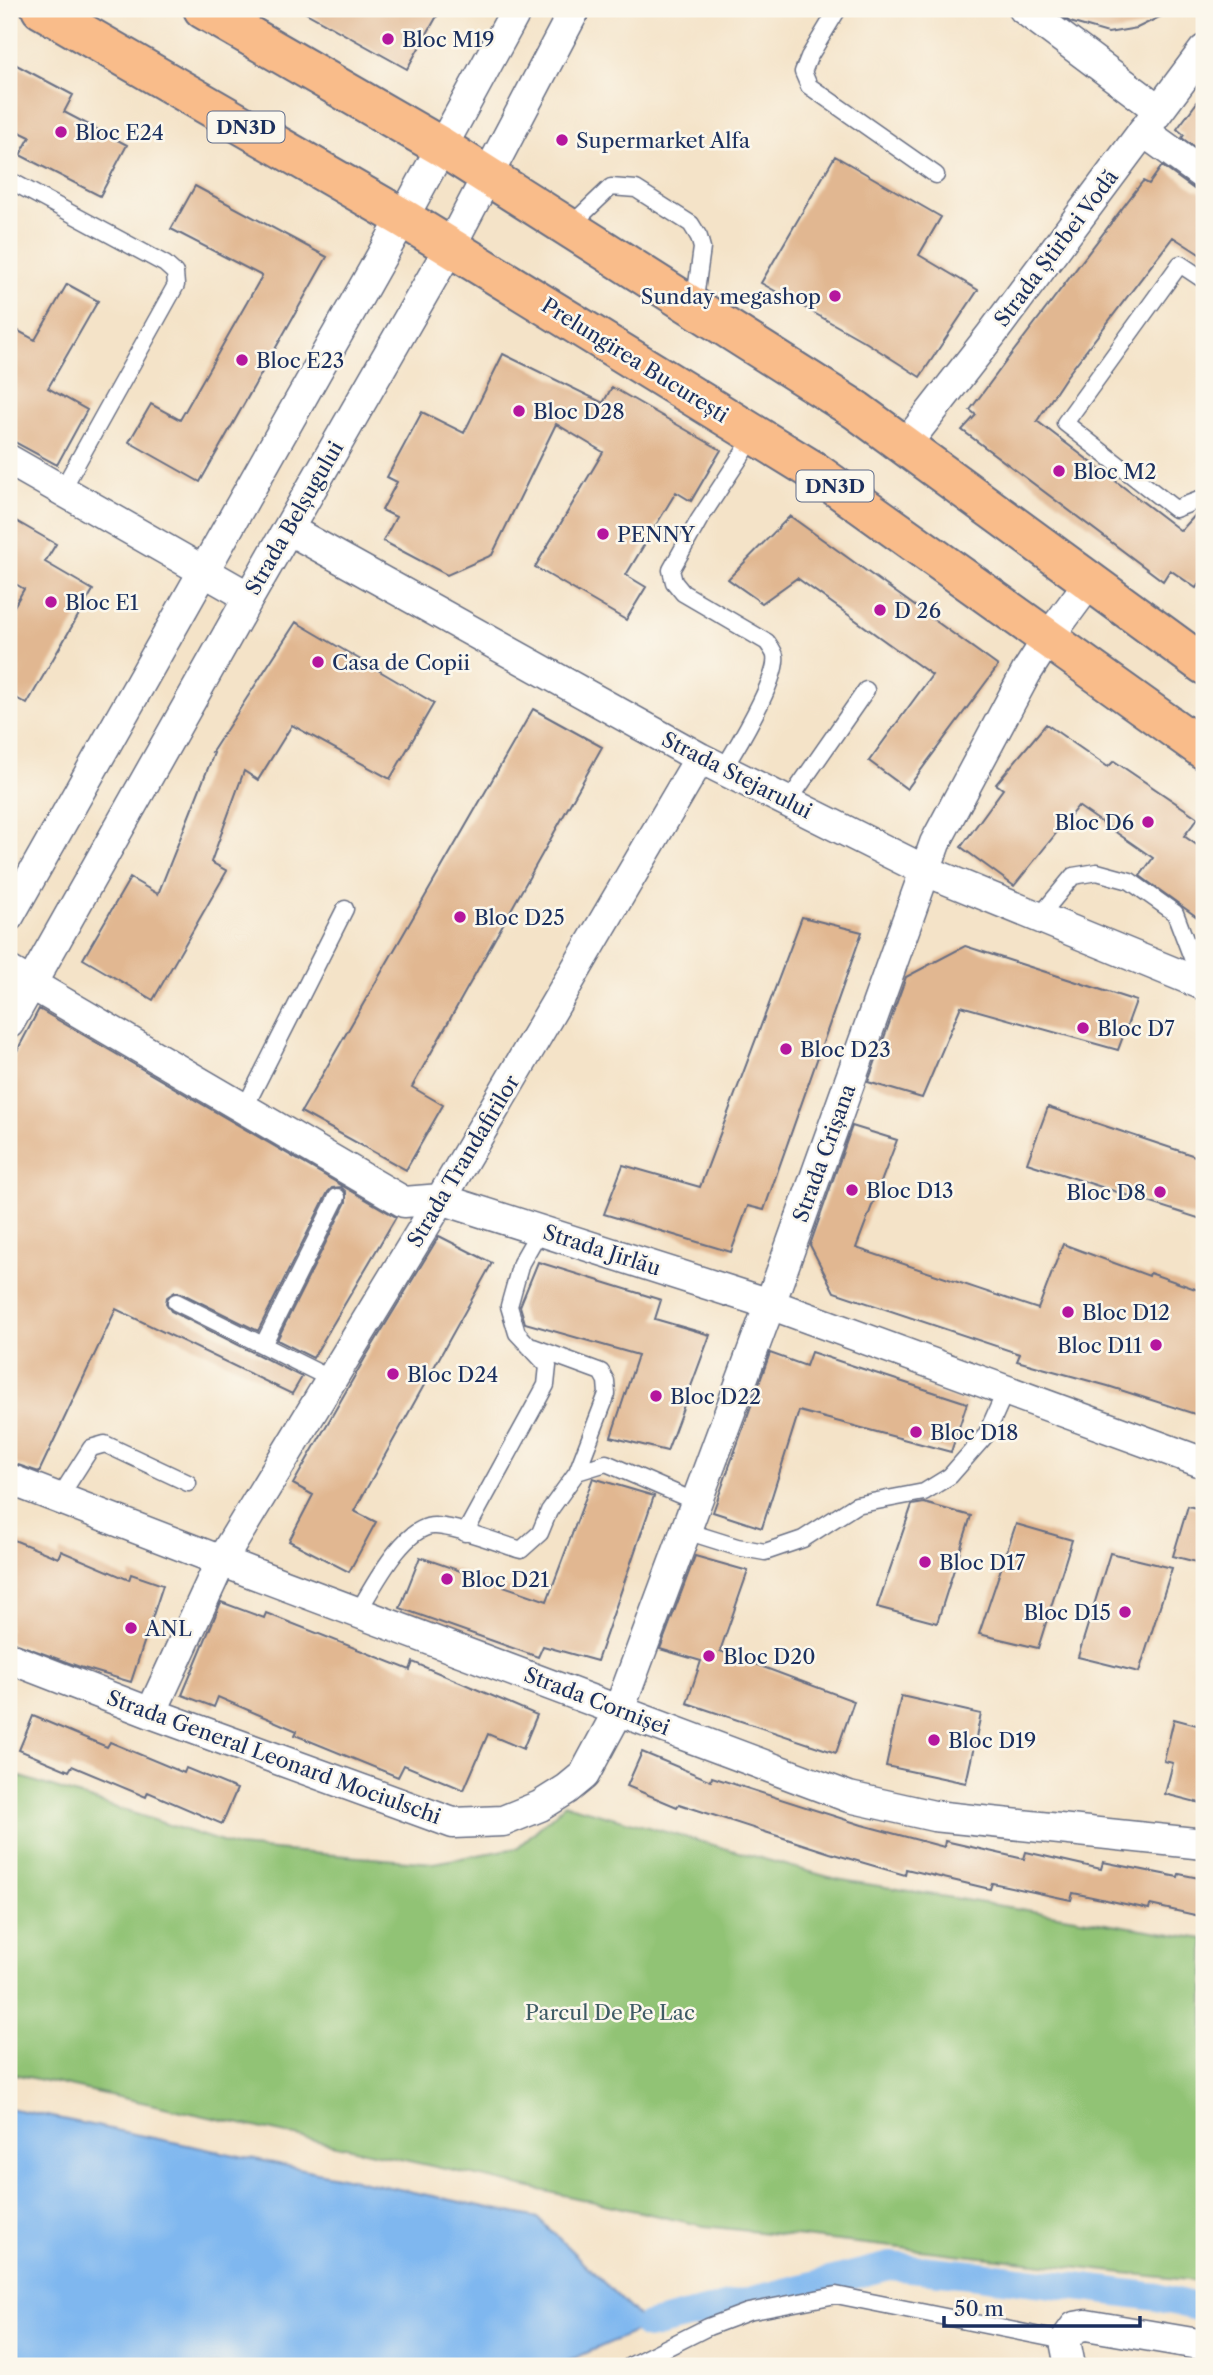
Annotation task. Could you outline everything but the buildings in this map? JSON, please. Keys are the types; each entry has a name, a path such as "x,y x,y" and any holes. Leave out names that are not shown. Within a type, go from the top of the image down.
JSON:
{"main road":[{"name":"Prelungirea București","path":"41,9 403,218 814,471 1204,750"},
{"path":"202,9 488,175 856,410 906,444 1204,665"}],"street":[{"path":"9,916 205,572 517,9"},
{"name":"Strada Belșugului","path":"9,1023 20,977 249,597 450,247 575,9"},
{"path":"1024,9 1151,120 1204,175"},
{"name":"Strada Știrbei Vodă","path":"906,444 1204,50"},
{"path":"9,460 249,597"},
{"name":"Strada Stejarului","path":"288,529 712,764 788,802 925,870 1203,984"},
{"name":"Strada Crișana","path":"619,1710 770,1304 935,843 1019,685 1049,637 1091,580"},
{"name":"Strada Trandafirilor","path":"150,1713 221,1561 441,1199 712,764"},
{"name":"Strada Jirlău","path":"20,977 404,1202 441,1199 770,1304 1204,1463"},
{"name":"Strada Cornișei","path":"9,1479 849,1797 934,1816 1204,1844"},
{"name":"Strada General Leonard Mociulschi","path":"9,1658 150,1713 453,1823 503,1821 540,1806 567,1789 584,1775 619,1710"},
{"path":"1067,2358 1075,2327 1086,2325 1204,2345"}],"lane":[{"path":"838,9 803,72 809,86 936,175"},
{"path":"9,180 165,264 175,272 176,285 62,491"},
{"path":"569,227 611,187 636,189 691,224 699,237 702,248 694,306"},
{"path":"1204,280 1180,264 1065,423 1175,509 1199,500 1204,504"},
{"path":"712,764 769,684 775,666 775,654 767,642 683,593 674,582 671,570 699,520 755,434"},
{"path":"788,802 866,690"},
{"path":"1039,917 1073,876 1097,872 1130,881 1175,913 1203,984"},
{"path":"245,1107 345,909"},
{"path":"263,1345 337,1197"},
{"path":"465,1533 546,1385 548,1367 517,1334 509,1306 521,1263 540,1230"},
{"path":"176,1301 331,1379"},
{"path":"358,1612 393,1557 415,1532 435,1525 521,1550 540,1533 555,1502 578,1472 607,1394 606,1381 601,1372 532,1347"},
{"path":"686,1531 737,1547 765,1552 803,1539 856,1505 924,1492 950,1476 986,1435 1006,1390"},
{"path":"59,1498 91,1448 99,1444 105,1444 188,1483"},
{"path":"578,1472 606,1463 696,1502"},
{"path":"630,2366 748,2312 836,2295 1067,2358"}],"green space":[{"name":"Parcul De Pe Lac","path":"9,1773 237,1847 433,1863 517,1848 565,1804 836,1879 1204,1939 1204,2282 704,2226 9,2073"}],"water":[{"path":"9,2108 538,2218 648,2326 557,2366 9,2366"}],"waterway":[{"path":"648,2326 890,2266 1157,2297 1204,2309"}],"place":[{"name":"Bloc M19","path":"388,39"},
{"name":"Bloc E24","path":"61,132"},
{"name":"Supermarket Alfa","path":"562,140"},
{"name":"Sunday megashop","path":"835,296"},
{"name":"Bloc E23","path":"242,360"},
{"name":"Bloc D28","path":"519,411"},
{"name":"Bloc M2","path":"1059,471"},
{"name":"PENNY","path":"603,534"},
{"name":"Bloc E1","path":"51,602"},
{"name":"D 26","path":"880,610"},
{"name":"Casa de Copii","path":"318,662"},
{"name":"Bloc D6","path":"1148,822"},
{"name":"Bloc D25","path":"460,917"},
{"name":"Bloc D7","path":"1083,1028"},
{"name":"Bloc D23","path":"786,1049"},
{"name":"Bloc D13","path":"852,1190"},
{"name":"Bloc D8","path":"1160,1192"},
{"name":"Bloc D12","path":"1068,1312"},
{"name":"Bloc D11","path":"1156,1345"},
{"name":"Bloc D24","path":"393,1374"},
{"name":"Bloc D22","path":"656,1396"},
{"name":"Bloc D18","path":"916,1432"},
{"name":"Bloc D17","path":"925,1562"},
{"name":"Bloc D21","path":"447,1579"},
{"name":"Bloc D15","path":"1125,1612"},
{"name":"ANL","path":"131,1628"},
{"name":"Bloc D20","path":"709,1656"},
{"name":"Bloc D19","path":"934,1740"}]}
